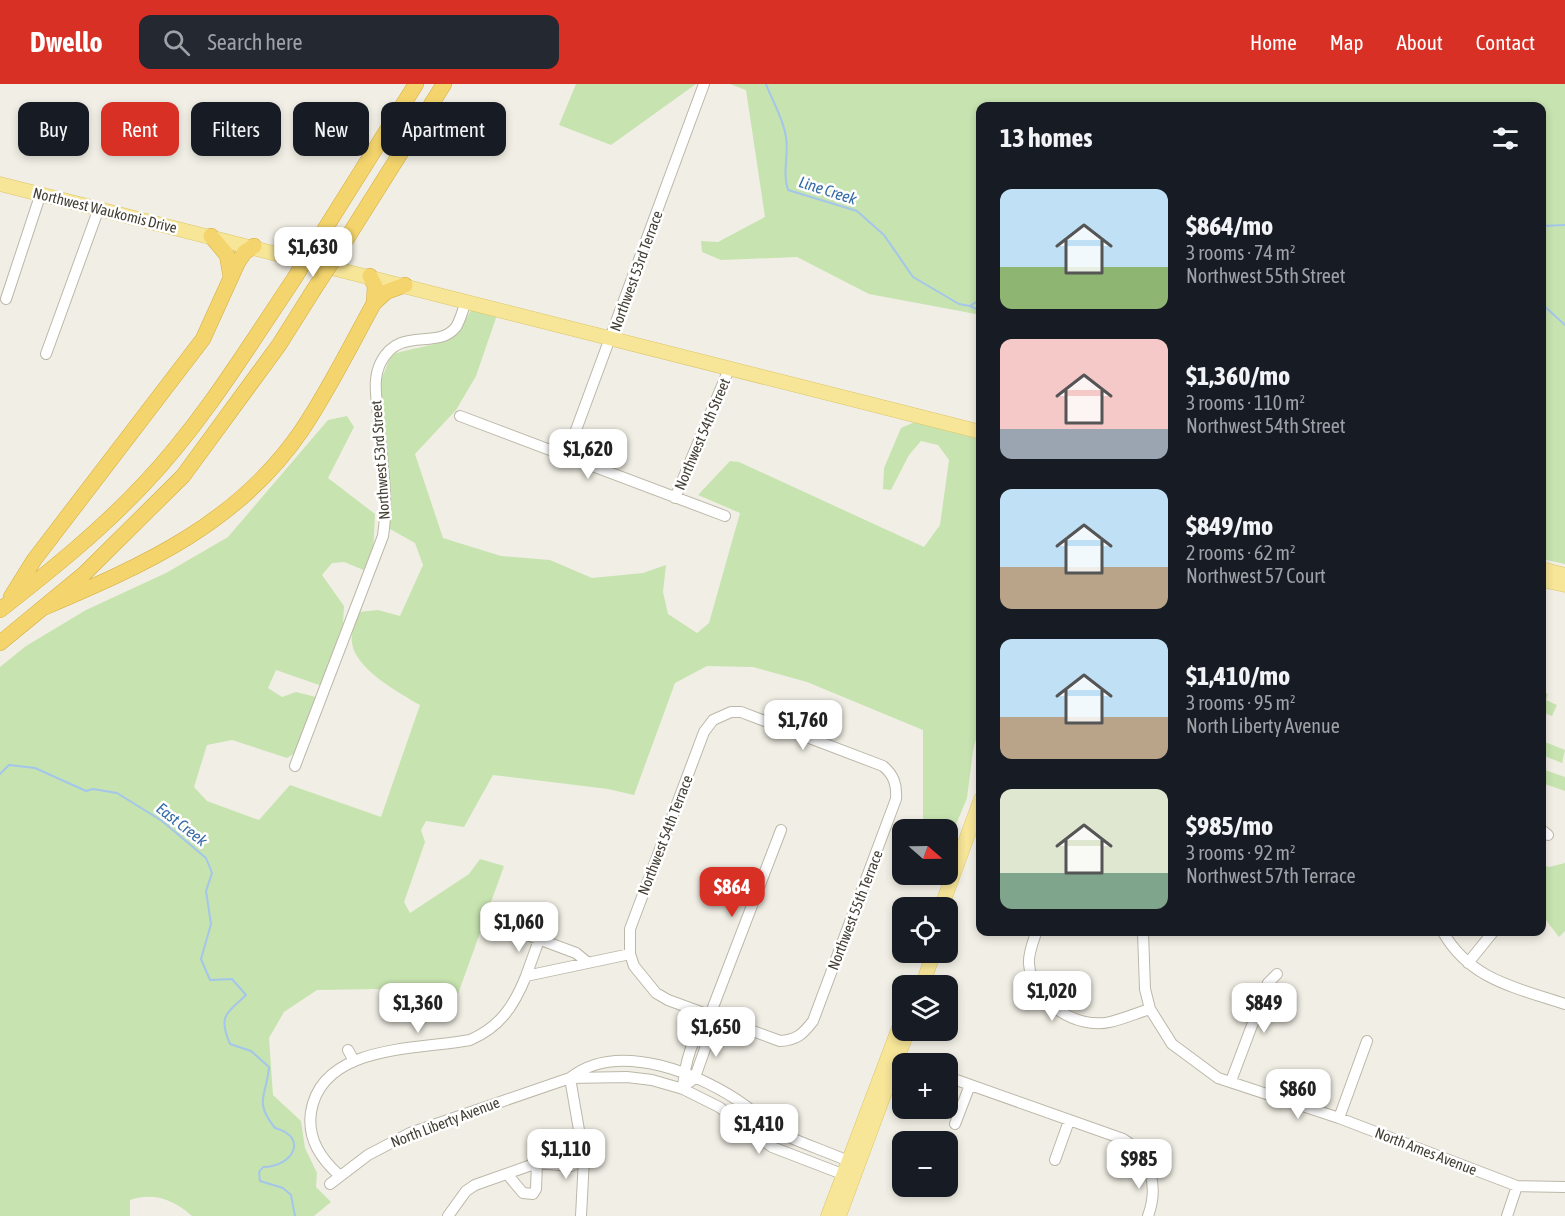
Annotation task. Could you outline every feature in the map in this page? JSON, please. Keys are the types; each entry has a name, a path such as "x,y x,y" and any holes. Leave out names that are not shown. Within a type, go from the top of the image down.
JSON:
{"highway":[{"path":"3,608 60,563 144,484 208,406 294,279 416,84"},
{"path":"0,643 84,574 183,476 279,345 444,84"},
{"path":"211,236 227,255 231,278"},
{"path":"3,608 34,560 203,339 244,253 254,246"},
{"path":"370,276 375,286 374,303"},
{"path":"43,608 120,575 189,539 218,519 254,487 302,430 374,303 386,292 405,285"}],"main road":[{"name":"Northwest Waukomis Drive","path":"0,184 254,246 729,369 793,382 976,431"},
{"path":"1546,570 1565,575"},
{"path":"1546,581 1565,585"},
{"path":"944,897 976,812"},
{"path":"954,897 976,838"},
{"path":"828,1216 850,1170 892,1061"},
{"path":"839,1216 850,1170"}],"street":[{"name":"Northwest 53rd Terrace","path":"566,457 704,84"},
{"path":"6,299 41,193"},
{"path":"46,354 99,208"},
{"name":"Northwest 53rd Street","path":"296,766 383,536 385,514 376,386 380,364 390,350 404,341 420,337 437,338 451,331 458,323 466,301"},
{"name":"Northwest 54th Street","path":"675,498 729,369"},
{"path":"460,416 725,516"},
{"name":"Northwest 54th Terrace","path":"630,954 633,918 704,732 720,715 741,712 883,766 894,779"},
{"name":"Northwest 55th Terrace","path":"710,1015 780,1041 801,1036 813,1021 896,800 894,779"},
{"path":"689,1074 701,1025 710,1015 781,830"},
{"path":"487,920 576,953 586,962"},
{"path":"1035,936 1029,964 1032,976 1046,1000 1065,1015 1109,1023 1150,1009"},
{"name":"North Ames Avenue","path":"1143,936 1145,989 1150,1009 1172,1044 1209,1073 1339,1118 1517,1186 1542,1189 1565,1187"},
{"path":"1445,936 1452,948 1486,977 1565,1004"},
{"path":"1468,963 1490,936"},
{"path":"340,1176 317,1150 310,1119 318,1091 327,1078 339,1067 366,1056 470,1040 484,1034 509,1011 526,976 539,940"},
{"path":"526,976 630,954 634,966 656,993 710,1015"},
{"path":"1231,1081 1268,983 1277,974"},
{"path":"683,1089 706,1046 712,1029 710,1015"},
{"path":"1339,1118 1367,1041"},
{"path":"695,1042 706,1046"},
{"path":"348,1050 354,1061"},
{"name":"North Liberty Avenue","path":"570,1078 584,1067 607,1061 646,1063 689,1074 737,1100 781,1133 850,1170"},
{"name":"North Liberty Avenue","path":"330,1184 368,1155 410,1133 570,1078 627,1077 652,1080 683,1089 718,1107 772,1147 850,1170"},
{"path":"570,1078 584,1159 581,1216"},
{"path":"958,1081 1123,1139 1134,1146 1148,1165 1153,1188 1148,1216"},
{"path":"955,1124 970,1085"},
{"path":"1055,1160 1069,1121"},
{"path":"448,1216 466,1191 537,1163 549,1162 554,1156 570,1155 584,1159"},
{"path":"507,1174 523,1193 533,1194 536,1189 537,1163"},
{"path":"1507,1216 1517,1186"}],"green space":[{"path":"576,84 696,84 611,145 559,125"},
{"path":"730,84 1565,84 1565,564 1546,560 1546,102 976,102 976,314 869,294 797,257 721,260 702,252 701,241 718,242 765,217 746,90"},
{"path":"471,310 497,315 476,376 456,410 415,454 443,538 501,556 550,560 592,578 643,573 666,565 663,592 668,614 697,633 709,623 740,513 698,495 730,461 739,462 924,547 940,525 949,460 938,445 921,441 909,455 891,490 883,489 884,468 901,428 917,421 976,438 976,739 967,798 958,820 923,819 923,730 807,682 753,667 707,666 675,683 634,795 608,789 493,775 464,827 426,821 421,830 425,842 404,902 410,913 469,874 480,859 504,866 458,994 375,989 317,990 284,1012 269,1038 273,1095 301,1121 305,1148 317,1173 316,1187 331,1202 314,1216 192,1216 171,1202 147,1197 130,1200 130,1216 0,1216 0,667 26,646 86,610 166,573 228,537 328,420 347,416 354,427 328,478 375,514 373,554 366,571 344,562 332,563 322,575 344,606 343,624 322,686 276,670 268,688 282,697 296,692 316,697 295,753 287,758 232,740 207,745 194,787 207,801 259,820 290,785 381,817 420,705 387,685 357,657 353,646 353,629 359,612 378,610 400,616 423,565 415,543 390,529 380,383 391,355 437,343 455,332"},
{"path":"1546,700 1557,705 1552,716 1546,714"},
{"path":"1546,742 1565,750 1562,763 1546,757"},
{"path":"1546,770 1565,777 1565,791 1546,784"},
{"path":"1565,863 1565,931 1559,937 1546,920 1546,866"}],"waterway":[{"name":"Line Creek","path":"766,84 785,130 788,190 857,211 884,235 913,277 959,304 970,306 976,302"},
{"name":"Line Creek","path":"1546,226 1565,225"},
{"name":"Line Creek","path":"970,306 976,309"},
{"path":"1546,308 1565,325"},
{"name":"East Creek","path":"0,774 9,765 35,768 86,791 93,789 117,793 162,821 206,858 212,873 206,891 211,924 201,959 210,980 232,979 246,995 226,1016 226,1035 230,1044 251,1051 269,1067 263,1098 264,1111 275,1128 285,1132 292,1138 294,1144 289,1157 274,1166 263,1167 259,1172 260,1181 283,1188 291,1195 295,1216"}]}
